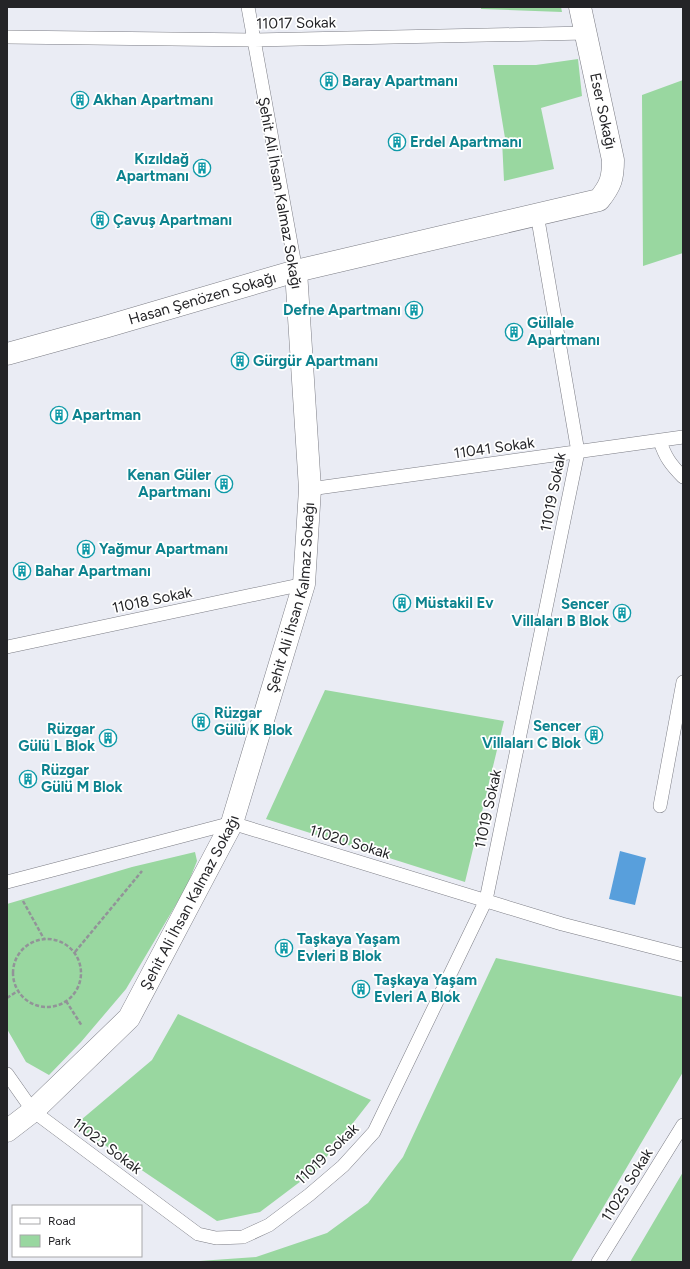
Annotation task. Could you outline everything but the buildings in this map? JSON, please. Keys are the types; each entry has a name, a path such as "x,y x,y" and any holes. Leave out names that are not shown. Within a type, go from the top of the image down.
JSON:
{"street":[{"name":"Eser Sokağı","path":"580,7 613,160 612,180 608,189 599,200 586,203"},
{"name":"Hasan Şenözen Sokağı","path":"7,354 296,271 586,203"},
{"name":"Şehit Ali İhsan Kalmaz Sokağı","path":"7,1131 34,1111 129,1018 232,823 304,584 310,489 296,271"}],"lane":[{"name":"Şehit Ali İhsan Kalmaz Sokağı","path":"248,7 296,271"},
{"name":"11017 Sokak","path":"7,37 253,40 586,33"},
{"name":"11019 Sokak","path":"198,1234 216,1238 243,1237 269,1225 309,1195 343,1166 374,1132 486,900 578,452 537,214"},
{"name":"11041 Sokak","path":"310,489 683,438"},
{"path":"660,441 664,453 671,465 683,477"},
{"name":"11018 Sokak","path":"7,647 304,584"},
{"path":"660,806 683,682"},
{"path":"10,881 232,823"},
{"name":"11020 Sokak","path":"232,823 562,924 683,956"},
{"name":"11023 Sokak","path":"7,1074 34,1111 198,1234"},
{"name":"11025 Sokak","path":"598,1262 683,1125"}],"path":[{"path":"75,952 169,840"},
{"path":"10,881 44,939"},
{"path":"44,939 56,940 66,944 75,952 81,974 79,985 73,994 66,1001 56,1006 34,1004 25,999 14,981 13,969 23,948 33,942 44,939"},
{"path":"7,998 19,990"}],"green space":[{"path":"481,7 561,7 562,12 481,9"},
{"path":"578,59 582,96 541,108 554,169 504,181 502,140 505,138 493,65 536,65"},
{"path":"683,80 683,253 643,266 642,95"},
{"path":"325,690 504,721 465,882 266,819"},
{"path":"195,852 197,861 187,886 126,989 81,1042 49,1075 26,1062 7,1029 7,904 132,867"},
{"path":"496,958 683,997 683,1072 571,1262 185,1262 256,1257 327,1233 368,1203 403,1157"},
{"path":"178,1014 371,1100 317,1169 260,1212 217,1221 75,1125 152,1060"},
{"path":"683,1172 683,1262 630,1262"}],"water":[{"path":"620,851 646,858 635,905 609,899"}],"place":[{"name":"Baray Apartmanı","path":"329,81"},
{"name":"Akhan Apartmanı","path":"80,100"},
{"name":"Erdel Apartmanı","path":"397,142"},
{"name":"Kızıldağ Apartmanı","path":"202,168"},
{"name":"Çavuş Apartmanı","path":"100,220"},
{"name":"Defne Apartmanı","path":"414,310"},
{"name":"Güllale Apartmanı","path":"514,332"},
{"name":"Gürgür Apartmanı","path":"240,361"},
{"name":"Apartman","path":"59,415"},
{"name":"Kenan Güler Apartmanı","path":"224,484"},
{"name":"Yağmur Apartmanı","path":"86,549"},
{"name":"Bahar Apartmanı","path":"22,571"},
{"name":"Müstakil Ev","path":"402,603"},
{"name":"Sencer Villaları B Blok","path":"622,613"},
{"name":"Rüzgar Gülü K Blok","path":"201,722"},
{"name":"Sencer Villaları C Blok","path":"594,735"},
{"name":"Rüzgar Gülü L Blok","path":"108,738"},
{"name":"Rüzgar Gülü M Blok","path":"28,779"},
{"name":"Taşkaya Yaşam Evleri B Blok","path":"284,948"},
{"name":"Taşkaya Yaşam Evleri A Blok","path":"361,989"}]}
